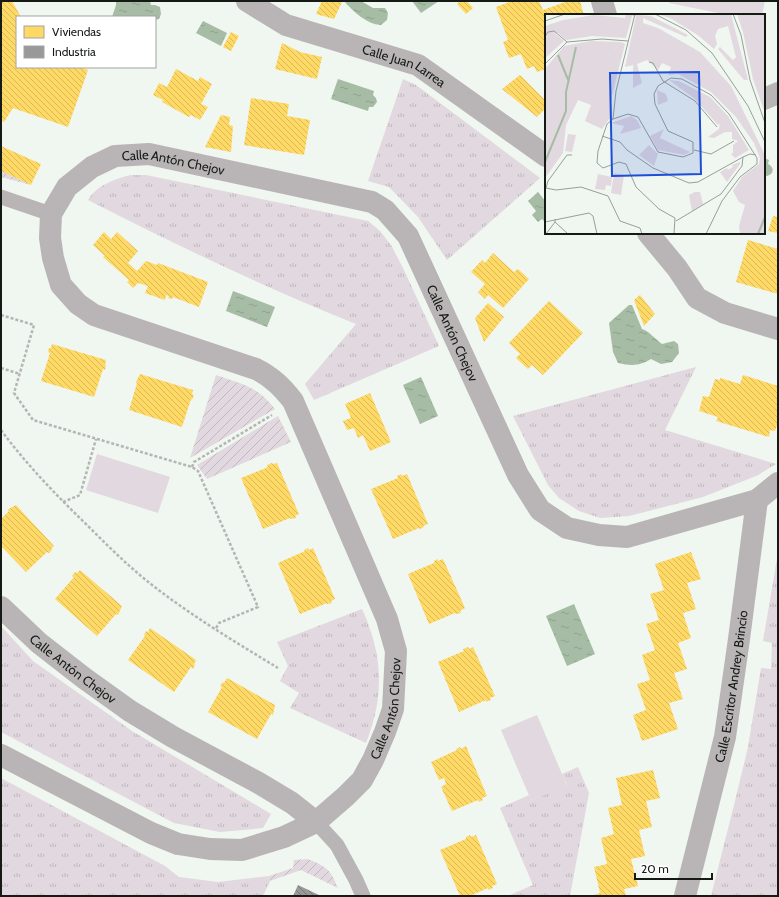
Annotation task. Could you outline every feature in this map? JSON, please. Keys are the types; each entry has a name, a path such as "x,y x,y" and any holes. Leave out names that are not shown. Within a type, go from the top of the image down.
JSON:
{"street":[{"name":"Calle Juan Larrea","path":"247,1 286,25 418,65 545,155"},
{"path":"602,1 606,14"},
{"path":"765,99 778,93"},
{"name":"Calle Antón Chejov","path":"1,755 151,833 178,844 210,849 242,850 284,837 316,822 346,796 362,780 373,760 386,732 393,709 396,651 387,619 293,401 282,387 268,374 94,315 78,304 61,285 53,258 50,238 51,214 67,187 92,167 115,156 149,154 372,202 385,210 408,236 518,475 540,510 568,528 599,536 627,537 757,500"},
{"path":"649,234 677,268 697,298 724,313 778,329"},
{"path":"757,500 778,483"},
{"name":"Calle Escritor Andrey Brincio","path":"685,896 725,737 740,638 757,500"},
{"name":"Calle Antón Chejov","path":"1,606 39,643 130,711 173,737 258,782 292,803 316,822"}],"lane":[{"path":"1,197 51,214"},
{"path":"316,822 337,845 363,896"}],"path":[{"path":"1,315 34,325 14,393 33,420 192,467 198,471 258,607 219,623 215,630"},
{"path":"1,368 20,374"},
{"path":"192,467 194,462 274,414"},
{"path":"1,430 63,502 122,560 156,588 215,630 278,668"},
{"path":"63,502 80,495 96,438"}],"green space":[{"path":"669,1 765,1 762,14 723,14 669,3"},
{"path":"403,79 416,85 540,178 447,260 418,217 389,187 368,181"},
{"path":"1,171 31,185 1,177"},
{"path":"131,175 146,175 368,221 380,231 391,245 439,346 314,400 305,384 356,324 220,265 88,200 96,190 107,183"},
{"path":"696,367 665,430 776,464 756,476 703,497 629,516 600,518 579,511 559,498 548,485 513,416"},
{"path":"216,375 248,387 262,395 275,409 190,458"},
{"path":"278,416 291,442 207,479 197,465"},
{"path":"97,454 170,477 158,513 86,490"},
{"path":"778,553 778,896 711,896 748,747 761,668 771,669 772,643 763,641"},
{"path":"362,609 374,643 378,659 379,676 379,692 376,709 366,743 290,708 299,693 280,681 288,666 277,642"},
{"path":"1,626 33,661 132,731 271,814 263,828 220,832 174,823 1,732"},
{"path":"537,715 567,786 531,800 501,730"},
{"path":"578,767 589,793 570,896 510,896 533,885 500,808 529,795 531,800 567,785 562,774"},
{"path":"1,778 165,866 179,877 218,882 269,876 270,881 263,896 1,896"},
{"path":"308,859 327,869 338,888 301,870 270,881 269,876 293,868 294,860"}],"water":[{"path":"116,1 150,1 151,5 160,7 161,14 159,19 156,20 156,16 112,16"},
{"path":"344,1 361,1 373,8 385,8 388,13 387,20 381,25 365,20"},
{"path":"412,1 439,1 421,13"},
{"path":"203,21 227,33 221,46 196,33"},
{"path":"338,79 374,91 373,95 377,102 373,107 369,107 368,111 331,99"},
{"path":"765,158 769,160 768,164 773,170 768,176 765,176"},
{"path":"538,192 545,201 545,222 542,219 538,222 532,215 536,211 528,201"},
{"path":"233,291 275,307 267,327 226,311"},
{"path":"629,305 632,305 642,329 650,333 662,344 674,341 678,344 679,353 672,362 661,364 651,359 635,365 618,363 613,352 609,323"},
{"path":"421,377 438,416 420,424 403,385"},
{"path":"574,604 595,654 567,666 546,616"}],"building: Viviendas":[{"path":"1,1 12,1 20,16 16,16 16,68 83,68 88,70 68,127 13,108 4,122 1,120"},
{"path":"322,1 342,2 334,19 316,14"},
{"path":"460,1 467,1 473,8 466,14 457,4"},
{"path":"512,1 539,1 543,10 568,1 580,1 584,14 545,14 545,69 537,72 534,66 527,69 521,54 509,58 503,42 508,40 496,7"},
{"path":"231,32 239,36 231,51 223,47"},
{"path":"282,43 300,52 322,57 317,79 275,69"},
{"path":"176,69 198,81 200,77 212,84 201,104 208,107 200,120 191,115 189,117 162,102 163,100 153,95 159,83 167,87"},
{"path":"520,75 545,100 545,109 537,117 502,89"},
{"path":"251,98 289,104 287,116 310,120 304,155 244,145"},
{"path":"221,115 230,117 229,125 233,126 231,152 205,147"},
{"path":"1,146 41,164 31,185 1,171"},
{"path":"773,216 778,217 778,233 768,231"},
{"path":"104,232 111,239 117,232 138,251 128,263 137,271 146,261 157,265 158,263 208,282 199,307 173,297 172,299 168,298 169,296 166,295 165,300 145,293 148,286 138,283 133,288 127,282 129,280 103,257 105,256 93,245"},
{"path":"748,240 778,249 778,294 736,282"},
{"path":"493,253 514,272 518,269 529,279 503,308 488,295 485,299 478,292 485,284 471,272 482,260 485,263"},
{"path":"640,295 655,314 644,326 634,300"},
{"path":"549,301 583,333 543,375 532,365 528,369 516,358 520,354 509,343"},
{"path":"488,303 504,317 484,342 475,318"},
{"path":"52,344 106,360 105,370 103,369 94,397 41,381 50,353 48,352 49,348 51,348"},
{"path":"140,374 193,390 192,394 194,395 192,400 191,399 182,427 129,410 137,383 136,382"},
{"path":"743,375 778,386 778,422 775,431 770,430 769,437 716,421 718,417 699,411 703,396 709,397 715,379 720,380 720,378 740,384"},
{"path":"370,393 391,442 370,451 363,435 358,438 354,428 347,430 343,421 351,418 345,404"},
{"path":"277,463 299,514 295,516 296,518 290,518 263,529 241,478 266,468 268,466 267,465"},
{"path":"401,474 402,476 407,474 428,524 420,529 419,528 393,539 371,489 398,478 397,476"},
{"path":"16,505 54,546 49,553 47,552 26,572 1,546 1,519 9,511 7,510"},
{"path":"308,548 309,550 313,548 335,599 331,601 332,603 327,603 300,614 278,563 305,551 304,550"},
{"path":"691,552 701,579 687,583 696,609 683,613 691,638 678,643 687,669 674,673 683,699 669,703 678,729 642,741 633,715 646,710 637,684 650,680 642,655 655,650 646,624 659,620 650,594 664,590 655,564"},
{"path":"438,559 438,561 443,559 465,608 460,611 461,613 455,613 429,624 408,574 434,563 434,561"},
{"path":"80,570 122,606 118,615 116,614 97,636 55,599 74,577 72,576 75,572 77,573"},
{"path":"150,628 196,660 193,669 191,667 174,692 128,660 145,636 146,631 148,632"},
{"path":"468,647 469,649 473,647 495,696 490,698 491,700 486,702 486,700 459,712 438,662 464,651 463,649"},
{"path":"227,678 275,705 273,715 271,714 257,739 208,712 222,687 220,686"},
{"path":"466,746 487,796 482,798 483,800 479,802 478,800 452,811 441,787 446,784 444,778 439,780 431,762 457,750 456,749 460,747 461,749"},
{"path":"653,770 660,798 646,801 652,827 639,830 645,856 631,859 638,886 624,889 626,896 591,896 600,893 594,867 607,864 601,838 614,834 608,808 622,805 616,778"},
{"path":"470,835 471,837 476,835 497,884 492,886 493,888 488,890 488,888 470,896 460,896 440,850 466,839 466,837"}],"building: Industria":[{"path":"298,885 321,896 293,896"}]}
